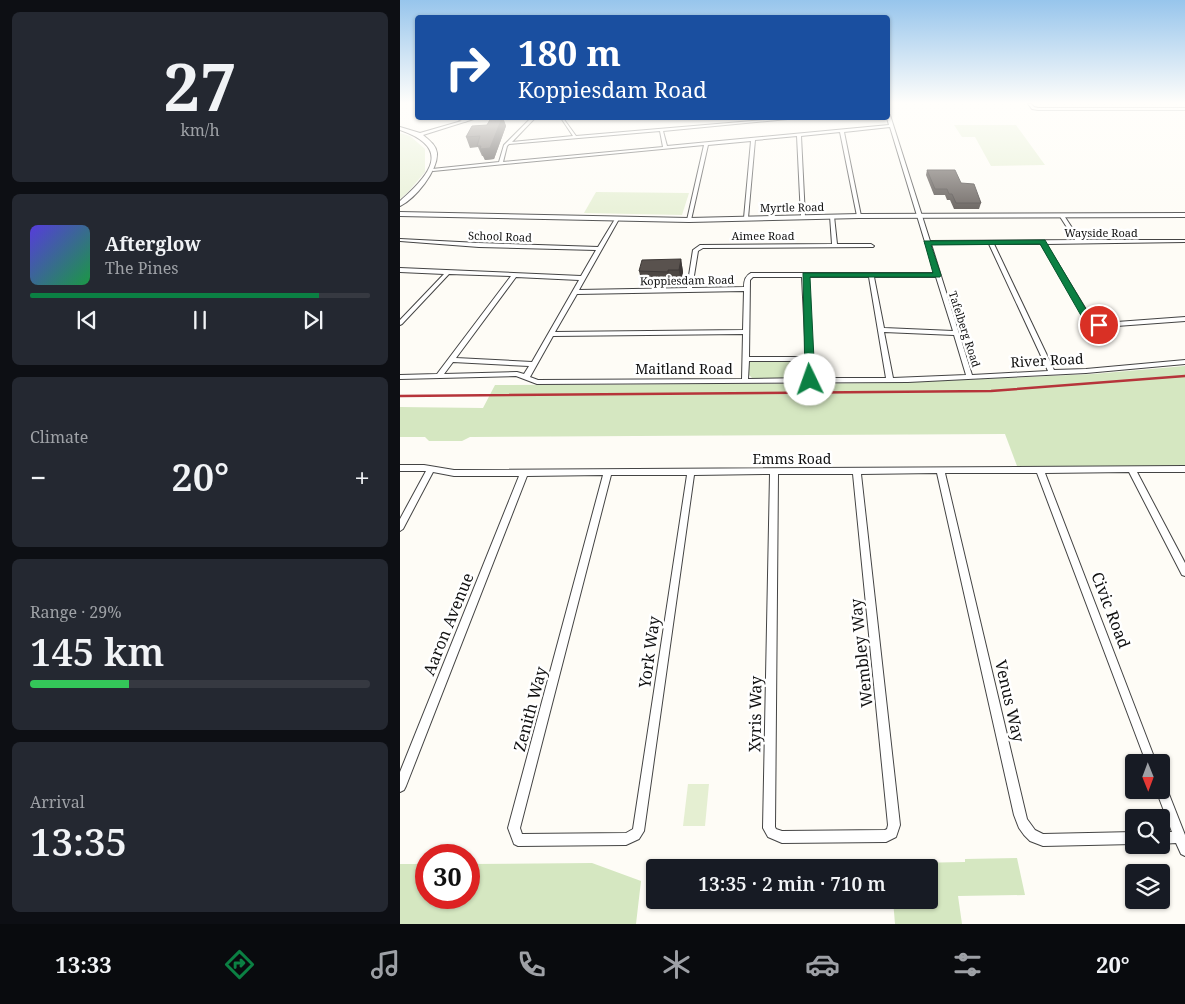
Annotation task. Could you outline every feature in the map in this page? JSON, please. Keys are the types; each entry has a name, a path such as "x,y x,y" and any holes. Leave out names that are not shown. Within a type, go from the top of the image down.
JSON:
{"street":[{"path":"400,204 420,187 433,170 436,158 433,147"},
{"path":"501,163 505,147"},
{"path":"433,170 674,147"},
{"path":"689,220 705,147"},
{"path":"746,218 752,147"},
{"path":"800,147 803,217"},
{"path":"845,147 859,216"},
{"name":"Tafelberg Road","path":"898,147 970,377"},
{"name":"Myrtle Road","path":"400,214 689,220 919,215 1185,215"},
{"path":"832,216 835,246"},
{"path":"1061,216 1079,242"},
{"path":"526,377 617,219"},
{"name":"School Road","path":"400,240 480,246 599,249"},
{"name":"Wayside Road","path":"927,242 1182,242"},
{"path":"991,242 1052,372"},
{"path":"1043,242 1091,322 1103,325 1185,318"},
{"path":"1182,242 1185,247"},
{"name":"Aimee Road","path":"689,290 696,250 702,246 872,246"},
{"path":"400,270 582,278"},
{"path":"400,323 447,273"},
{"path":"805,274 810,380"},
{"name":"Koppiesdam Road","path":"575,292 747,289 747,279 751,275 937,275"},
{"path":"871,275 890,380"},
{"path":"439,376 515,276"},
{"path":"745,381 747,289"},
{"path":"881,330 956,333"},
{"path":"551,334 746,332"},
{"path":"745,359 808,359"},
{"path":"451,360 533,364"},
{"name":"River Road","path":"970,377 1185,362"},
{"name":"Maitland Road","path":"400,378 517,374 536,382 890,380 970,377"},
{"name":"Emms Road","path":"400,468 431,469 454,473 1185,469"},
{"path":"400,527 431,469"},
{"path":"1131,469 1185,572"},
{"name":"Venus Way","path":"940,470 1020,815 1025,828 1034,836 1043,840 1125,838"},
{"name":"Civic Road","path":"1040,470 1149,754"},
{"name":"Xyris Way","path":"774,471 769,828 772,833 782,837 886,836 892,833"},
{"name":"Wembley Way","path":"857,471 894,825 892,833"},
{"name":"Zenith Way","path":"608,472 514,828 516,837 521,840 626,838 635,835"},
{"name":"York Way","path":"635,835 639,825 691,472"},
{"name":"Aaron Avenue","path":"400,786 524,473"},
{"path":"1165,799 1185,850"},
{"path":"1170,838 1180,837"}],"green space":[{"path":"400,147 423,147 425,149 425,172 400,199"},
{"path":"981,147 1032,147 1045,165 991,166"},
{"path":"596,192 689,193 682,215 584,213"},
{"path":"750,361 805,361 806,374 800,378 752,378 748,374"},
{"path":"1185,366 1185,466 1017,466 1005,434 470,437 462,441 429,441 425,437 400,437 400,407 483,408 495,385 892,383 1093,374"},
{"path":"688,784 709,784 705,826 683,826"},
{"path":"1017,858 1025,895 958,896 962,924 895,924 894,909 938,909 938,863 965,862 965,859"},
{"path":"592,863 641,881 636,924 400,924 400,864 415,864 415,909 480,909 480,864"}],"building":[{"path":"927,170 955,170 961,183 974,184 981,203 956,203 952,194 949,194 947,189 935,189"},
{"path":"681,259 679,270 668,270 668,272 639,271 642,260"}],"railway":[{"path":"400,396 991,391 1185,376"}],"route":[{"path":"810,380 805,274 937,275 927,242 1043,242 1086,317 1091,322 1099,325"}]}
